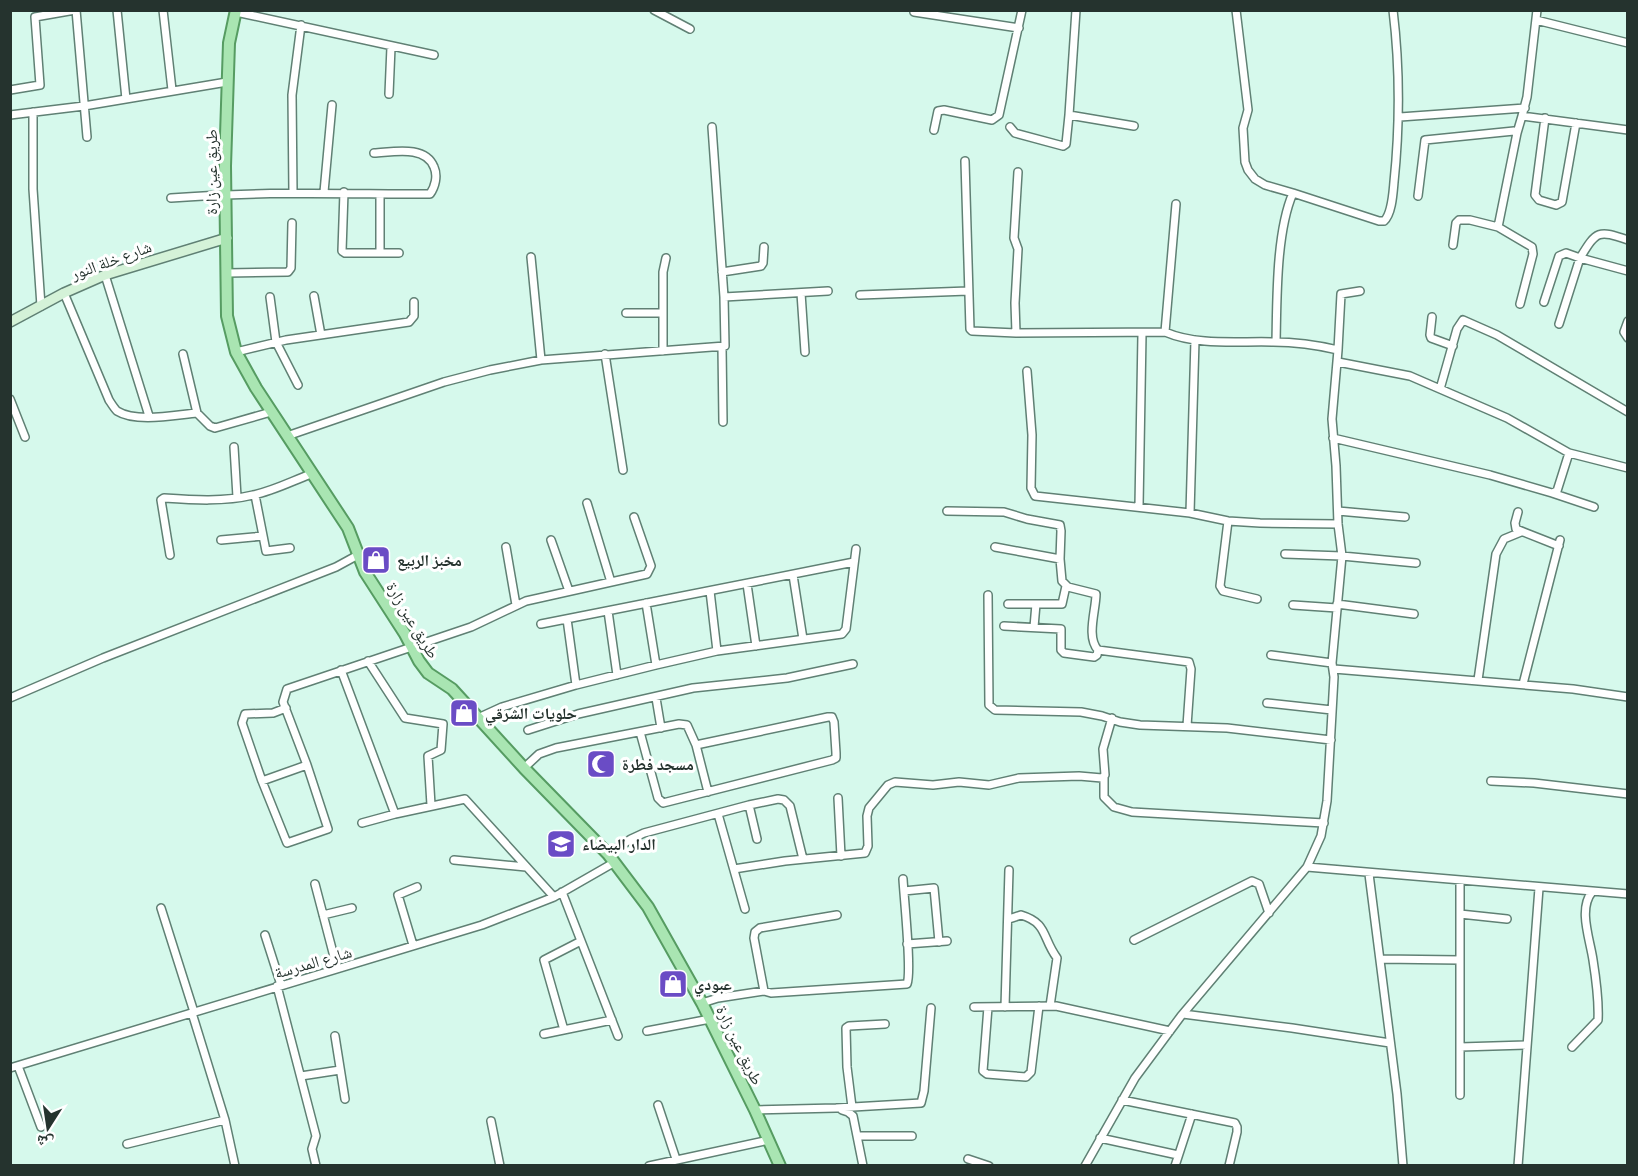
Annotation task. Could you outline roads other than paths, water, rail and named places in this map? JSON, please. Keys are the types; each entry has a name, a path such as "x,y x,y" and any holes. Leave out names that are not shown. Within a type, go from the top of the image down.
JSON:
{"main road":[{"name":"طريق عين زارة","path":"233,13 226,82 226,273 227,315 236,352 251,381 353,536 365,572 430,676 452,689 611,858 648,908 702,1003 780,1166"}],"street":[{"path":"10,90 40,85 35,17 76,10 87,137"},
{"path":"117,10 126,99"},
{"path":"163,10 172,90"},
{"path":"654,10 690,29"},
{"path":"934,130 938,111 944,110 995,119 1000,110 1022,10"},
{"path":"1010,127 1015,133 1064,146 1066,144 1076,10"},
{"path":"1236,10 1248,110 1243,128 1245,162 1248,170 1255,179 1265,185 1379,221 1386,220 1392,194 1400,117 1398,48 1394,10"},
{"path":"1498,227 1517,133 1525,108 1537,10"},
{"path":"914,12 1019,28"},
{"path":"233,13 301,25 434,55"},
{"path":"1536,20 1628,43"},
{"path":"294,193 292,95 301,25"},
{"path":"389,94 391,47"},
{"path":"10,115 84,106 226,82"},
{"path":"324,192 332,105"},
{"path":"1400,117 1525,108"},
{"path":"33,112 33,189 41,306"},
{"path":"1069,115 1134,126"},
{"path":"1522,116 1628,130"},
{"path":"1545,118 1535,195 1539,200 1556,205 1562,202 1576,123"},
{"path":"712,127 726,339 725,346 722,347 723,422"},
{"path":"1418,196 1425,140 1514,131 1517,133"},
{"path":"171,198 226,194 324,192 430,194 436,171 431,161 423,154 414,152 375,153"},
{"path":"965,161 968,291 972,331 1142,334 1165,332 1175,337 1195,340 1276,342 1338,350"},
{"path":"1016,333 1018,249 1014,238 1018,172"},
{"path":"344,192 342,251 345,253 399,253"},
{"path":"1276,342 1282,236 1288,204 1293,193"},
{"path":"380,194 380,253"},
{"path":"1165,332 1176,204"},
{"path":"1453,245 1456,223 1459,220 1470,220 1498,227 1532,247 1533,254 1520,304"},
{"path":"226,273 288,272 291,268 291,223"},
{"path":"1559,324 1580,258 1588,245 1600,233 1628,240"},
{"name":"شارع خلة النور","path":"10,322 64,293 105,276 226,238"},
{"path":"722,272 761,266 764,263 764,247"},
{"path":"1544,303 1560,256 1566,253 1628,271"},
{"path":"531,257 542,360"},
{"path":"663,351 663,267 666,258"},
{"path":"105,276 149,416"},
{"path":"724,297 828,291"},
{"path":"860,296 968,291"},
{"path":"1085,1166 1135,1078 1183,1014 1307,867 1316,850 1324,823 1342,556 1338,524 1332,403 1338,362 1341,294 1360,291"},
{"path":"801,292 805,352"},
{"path":"64,293 109,400 116,410 128,415 149,416 196,413"},
{"path":"314,296 321,335"},
{"path":"270,297 276,342 298,385"},
{"path":"236,352 276,342 409,322 414,316 414,302"},
{"path":"626,313 663,313"},
{"path":"1432,317 1431,338 1453,346"},
{"path":"1440,389 1457,328 1463,320 1497,335 1628,411"},
{"path":"1628,321 1624,332 1628,338"},
{"path":"1139,506 1142,334"},
{"path":"1190,513 1195,340"},
{"path":"287,436 444,382 542,360 722,347"},
{"path":"183,354 196,413 210,426 215,428 271,412"},
{"path":"605,354 623,470"},
{"path":"1338,362 1410,376 1507,418 1569,453 1628,468"},
{"path":"1027,371 1032,435 1031,488 1035,496 1139,506 1228,521 1338,524"},
{"path":"10,399 14,420 25,437"},
{"path":"1334,438 1490,475 1594,507"},
{"path":"234,447 237,497"},
{"path":"1552,493 1557,491 1569,453"},
{"path":"170,555 161,500 164,498 214,500 255,495 311,474"},
{"path":"255,495 266,550 290,548"},
{"path":"587,503 611,582"},
{"path":"947,511 1004,512 1027,519 1056,523 1061,528 1062,581 1066,586 1096,594 1092,636 1094,646 1098,650 1189,662 1191,669 1187,726"},
{"path":"1338,511 1405,517"},
{"path":"1518,512 1515,527 1521,532 1560,543 1523,684"},
{"path":"286,708 273,713 245,714 242,723 286,843 328,829 286,708 284,695 287,689 481,623 516,605 647,574 651,570 634,517"},
{"path":"1228,521 1220,586 1223,591 1257,600"},
{"path":"1478,680 1496,554 1504,539 1521,532"},
{"path":"221,540 263,536"},
{"path":"551,540 569,591"},
{"path":"506,547 516,605"},
{"path":"995,547 1060,559"},
{"path":"478,718 502,707 656,665 717,651 840,634 844,632 856,549"},
{"path":"1285,554 1342,556 1416,563"},
{"path":"10,698 103,658 336,567 358,555"},
{"path":"541,624 854,562"},
{"path":"793,575 803,639"},
{"path":"747,584 756,646"},
{"path":"1008,604 1062,604 1066,586"},
{"path":"710,591 717,651"},
{"path":"988,595 989,705 992,708 1001,711 1081,712 1140,725 1227,728 1331,740"},
{"path":"646,603 656,665"},
{"path":"1034,627 1036,604"},
{"path":"1293,604 1414,614"},
{"path":"608,611 617,675"},
{"path":"567,619 576,685"},
{"path":"1004,627 1062,630 1061,650 1064,653 1094,657 1098,650"},
{"path":"1271,654 1333,666 1523,684 1628,697"},
{"path":"368,661 405,718 442,724 441,750 428,756 431,805"},
{"path":"528,730 578,714 693,688 787,678 853,664"},
{"path":"341,670 395,814"},
{"path":"656,698 661,728"},
{"path":"1267,703 1332,710"},
{"path":"640,732 660,802 663,803 836,758 832,717 696,745"},
{"path":"1112,718 1103,749 1104,797 1113,807 1132,812 1324,823"},
{"path":"524,768 533,759 547,751 680,724 687,725 696,745 708,792"},
{"path":"262,781 307,765"},
{"path":"734,869 867,852 869,808 888,785 895,782 933,785 959,782 989,785 1018,778 1104,777"},
{"path":"1491,781 1534,783 1628,794"},
{"path":"837,798 841,856"},
{"path":"362,823 431,805 465,799 554,897"},
{"name":"شارع المدرسة","path":"14,1067 482,925 554,897 611,858 631,838 749,805 778,799 788,802 803,860"},
{"path":"749,805 757,839"},
{"path":"718,814 745,909"},
{"path":"454,860 526,867"},
{"path":"1307,867 1628,894"},
{"path":"1005,1007 1009,870"},
{"path":"1370,874 1400,1122 1403,1166"},
{"path":"702,1003 718,998 764,992 907,984 909,980 903,879"},
{"path":"1460,880 1460,1095"},
{"path":"1134,940 1252,881 1259,884 1269,913"},
{"path":"315,884 337,968"},
{"path":"413,945 398,895 417,887"},
{"path":"904,891 934,888 943,941 907,944"},
{"path":"1518,1166 1539,888"},
{"path":"562,892 618,1036"},
{"path":"1572,1047 1596,1024 1598,1017 1586,918 1588,897 1592,892"},
{"path":"161,908 225,1120 235,1166"},
{"path":"323,915 352,908"},
{"path":"1460,914 1507,919"},
{"path":"764,992 754,938 755,932 759,928 837,915"},
{"path":"1009,919 1021,915 1039,923 1058,958 1050,1006"},
{"path":"265,935 316,1136 312,1149 316,1166"},
{"path":"564,1030 544,960 581,940"},
{"path":"1380,959 1460,960"},
{"path":"988,1007 983,1071 987,1074 1026,1077 1031,1072 1039,1006"},
{"path":"974,1007 1050,1006 1068,1008 1170,1031"},
{"path":"755,1110 921,1103 931,1008"},
{"path":"1183,1014 1390,1043"},
{"path":"647,1031 710,1019"},
{"path":"544,1034 612,1020"},
{"path":"852,1107 845,1031 849,1026 885,1024"},
{"path":"335,1036 345,1099"},
{"path":"1460,1047 1527,1045"},
{"path":"14,1067 41,1127"},
{"path":"301,1076 340,1070"},
{"path":"1122,1100 1230,1121 1237,1125 1229,1166"},
{"path":"658,1105 676,1159"},
{"path":"835,1108 851,1114 858,1136 863,1166"},
{"path":"1175,1166 1192,1114"},
{"path":"127,1144 225,1120"},
{"path":"491,1121 500,1166"},
{"path":"858,1136 912,1136"},
{"path":"1100,1138 1178,1155"},
{"path":"649,1166 769,1140"},
{"path":"968,1159 989,1166"}],"place":[{"name":"مخبز الربيع","path":"376,560"},
{"name":"حلويات الشرقي","path":"464,713"},
{"name":"مسجد فطرة","path":"601,764"},
{"name":"الدار البيضاء","path":"561,844"},
{"name":"عبودي","path":"673,984"}]}
